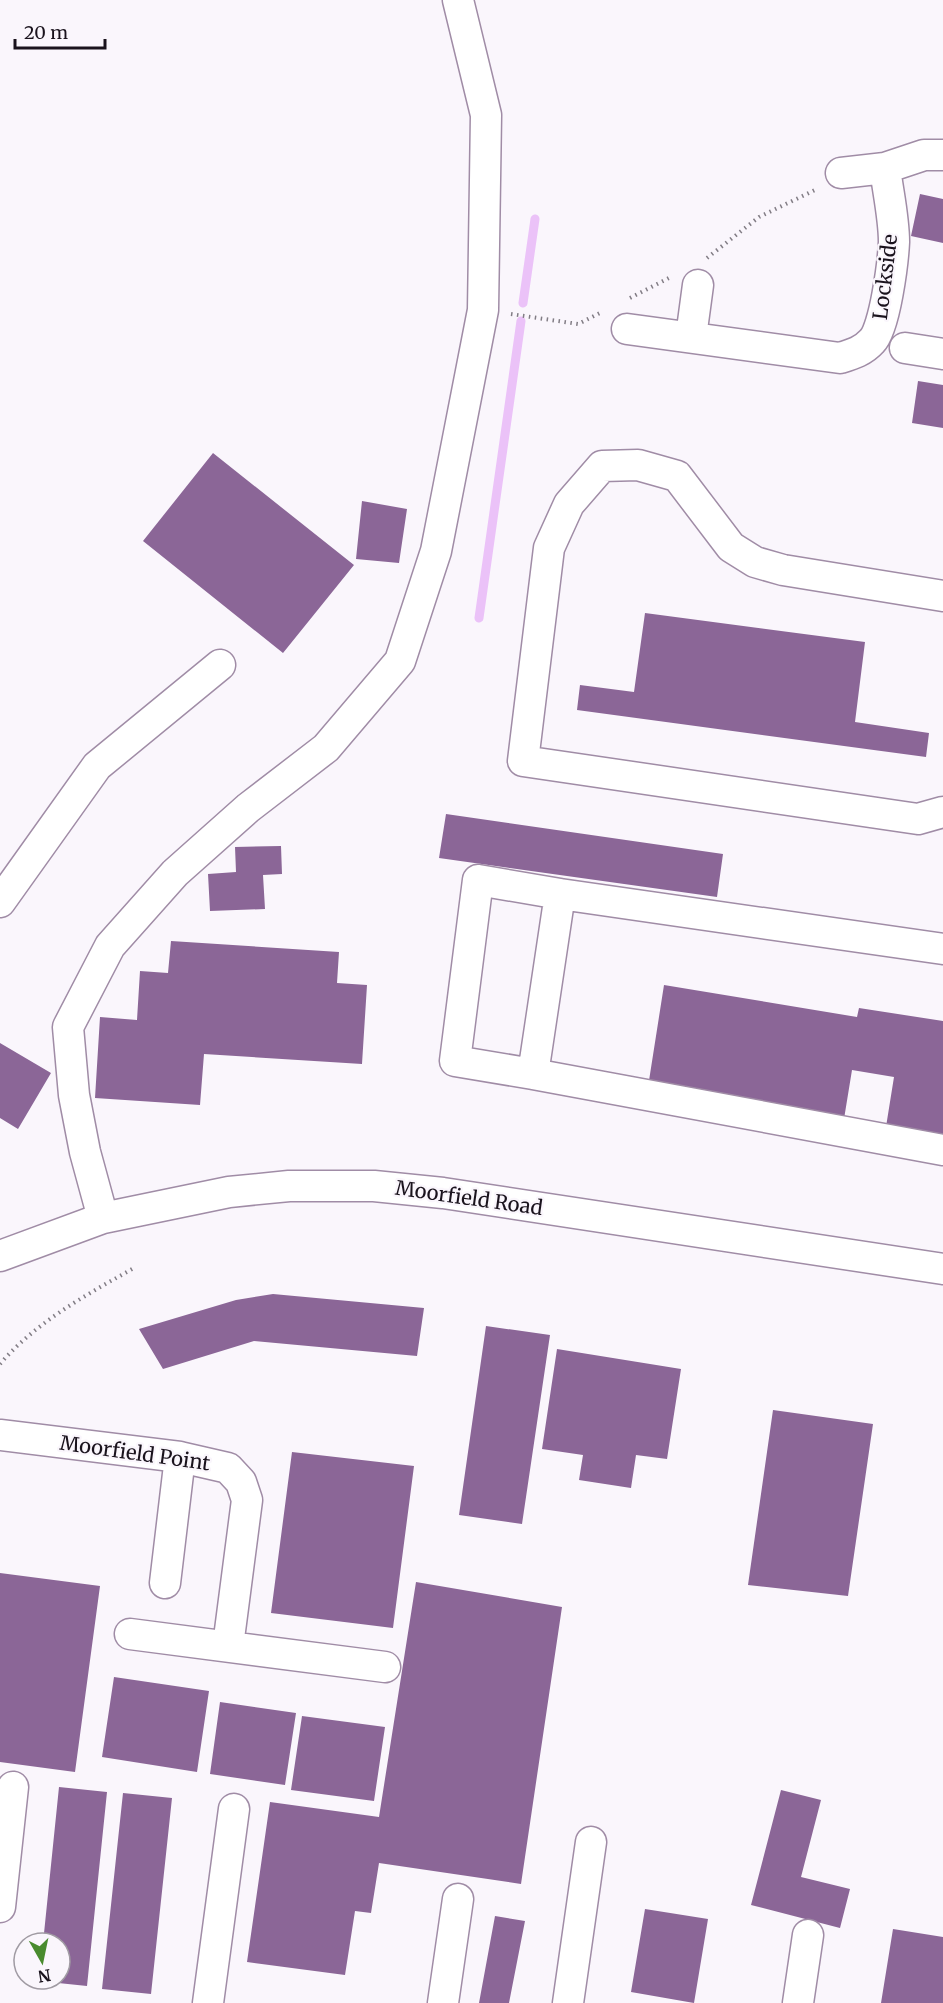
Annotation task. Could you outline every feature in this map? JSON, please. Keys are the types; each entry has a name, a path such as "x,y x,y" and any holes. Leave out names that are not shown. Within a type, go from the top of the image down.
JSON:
{"street":[{"path":"103,1218 85,1152 74,1095 68,1027 110,946 175,873 248,808 326,748 400,661 436,551 483,310 486,115 458,0"},
{"path":"841,173 885,168 924,155 943,155"},
{"name":"Lockside","path":"618,319 691,338 840,358 861,352 874,340 880,328 889,281 894,242 885,168"},
{"path":"691,338 692,273"},
{"path":"905,348 943,354"},
{"path":"943,596 783,570 755,562 731,547 677,476 638,465 602,466 569,504 549,548 523,761 918,819 943,813"},
{"path":"0,902 97,766 220,666"},
{"path":"943,949 560,894 478,880 455,1061 943,1150"},
{"path":"533,1074 560,894"},
{"name":"Moorfield Road","path":"0,1256 103,1218 229,1192 289,1186 374,1186 443,1192 943,1269"},
{"name":"Moorfield Point","path":"0,1435 180,1457 228,1468 241,1482 247,1500 228,1646"},
{"path":"165,1583 180,1457"},
{"path":"130,1634 385,1667"},
{"path":"0,1907 13,1787"},
{"path":"208,2003 234,1809"},
{"path":"568,2003 591,1842"},
{"path":"443,2003 458,1899"},
{"path":"798,2003 808,1935"}],"path":[{"path":"629,298 692,273 759,217 812,193 841,173"},
{"path":"483,310 578,324 618,319"},
{"path":"0,1364 15,1346 72,1303 134,1268"}],"building":[{"path":"920,194 943,199 943,243 911,236"},
{"path":"918,381 943,385 943,428 912,423"},
{"path":"213,453 354,565 283,653 143,541"},
{"path":"362,501 407,509 399,563 356,559"},
{"path":"645,613 865,642 855,722 929,733 926,757 577,710 580,685 634,692"},
{"path":"446,814 723,854 717,897 439,858"},
{"path":"281,846 282,874 263,875 265,909 210,911 208,874 236,872 235,847"},
{"path":"171,941 339,952 337,983 367,985 362,1064 204,1054 200,1105 95,1098 100,1017 137,1020 140,971 168,973"},
{"path":"664,985 857,1017 859,1008 943,1021 943,1142 885,1133 894,1077 852,1070 844,1119 648,1087"},
{"path":"0,1043 51,1073 18,1129 0,1118"},
{"path":"273,1294 424,1308 417,1356 254,1341 163,1369 139,1329 236,1300"},
{"path":"486,1326 550,1335 522,1524 459,1515"},
{"path":"557,1349 681,1369 667,1459 636,1455 631,1488 579,1480 583,1455 542,1449"},
{"path":"773,1410 873,1424 848,1596 748,1585"},
{"path":"292,1452 414,1466 393,1628 271,1613"},
{"path":"0,1573 100,1586 75,1772 0,1762"},
{"path":"416,1582 562,1607 521,1884 379,1863 371,1913 355,1911 345,1975 247,1962 270,1802 379,1817"},
{"path":"114,1677 209,1691 197,1772 102,1757"},
{"path":"220,1702 296,1713 285,1785 210,1774"},
{"path":"302,1716 385,1727 374,1801 291,1790"},
{"path":"59,1787 107,1792 87,1986 72,1984 72,1931 44,1931"},
{"path":"781,1790 821,1800 801,1877 850,1889 840,1928 751,1905"},
{"path":"123,1793 172,1798 151,1994 102,1989"},
{"path":"645,1909 708,1919 694,2003 631,1992"},
{"path":"495,1916 525,1921 509,2003 479,2003"},
{"path":"893,1929 943,1937 943,2003 881,2003"}],"waterway":[{"path":"523,303 535,219"},
{"path":"479,618 521,321"}]}
